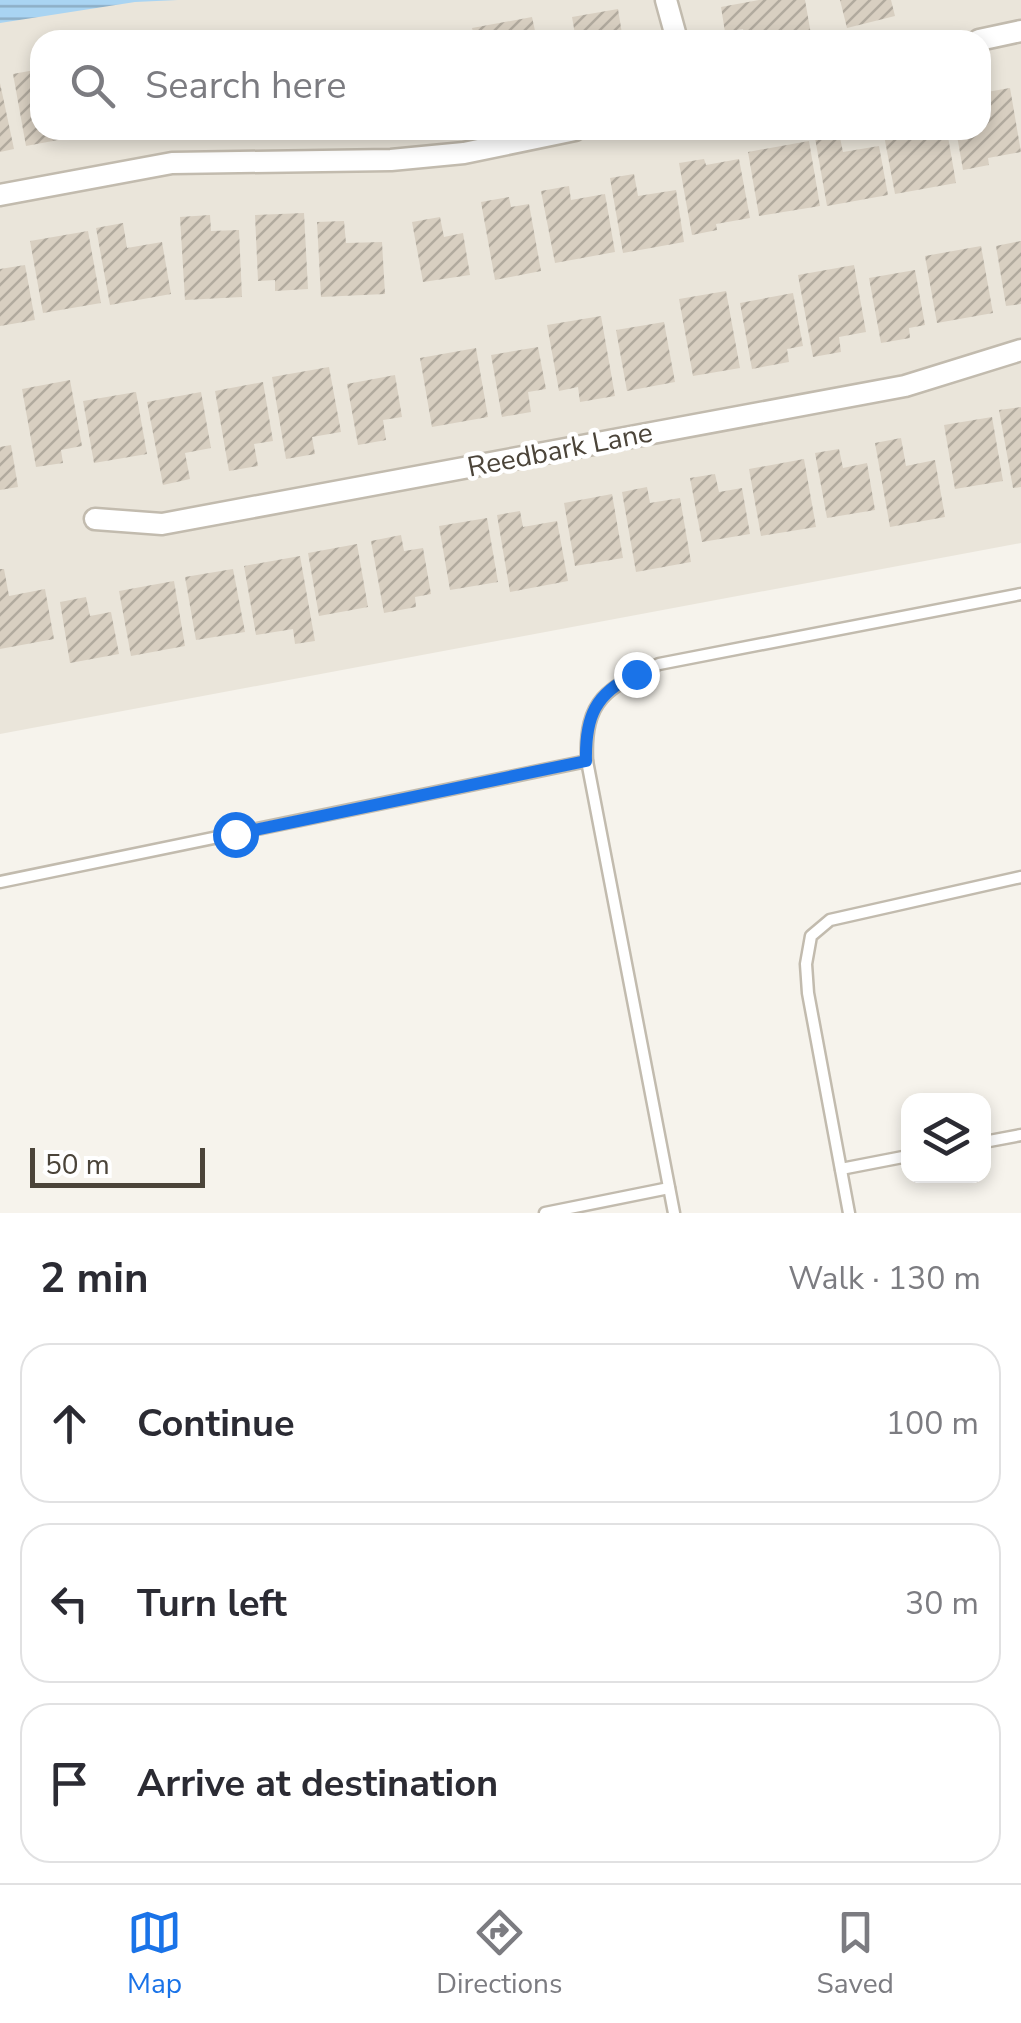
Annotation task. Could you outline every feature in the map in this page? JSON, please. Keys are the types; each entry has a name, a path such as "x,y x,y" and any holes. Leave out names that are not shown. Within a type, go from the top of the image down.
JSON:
{"street":[{"path":"666,0 674,30"},
{"path":"991,37 1021,31"},
{"path":"0,195 172,163 391,160 464,153 527,140"},
{"name":"Reedbark Lane","path":"95,520 162,524 904,386 1021,350"}],"lane":[{"path":"674,1213 586,761 586,730 599,701 614,684 659,664 1021,594"},
{"path":"0,882 586,761"},
{"path":"849,1213 808,993 806,964 811,936 830,920 1021,878"},
{"path":"991,1141 1021,1135"},
{"path":"840,1168 901,1157"},
{"path":"546,1213 670,1188"}],"shaded area":[{"path":"0,0 1021,0 1021,543 0,734"}],"water":[{"path":"0,0 178,0 135,2 0,23"}],"building":[{"path":"759,0 805,0 810,30 725,30 721,7"},
{"path":"840,0 891,0 895,16 847,28"},
{"path":"618,9 621,30 574,30 572,17"},
{"path":"532,17 535,30 472,30"},
{"path":"30,71 30,140 58,140 26,146 13,74"},
{"path":"0,83 14,149 0,152"},
{"path":"1010,88 1021,152 988,158 989,165 963,170 958,140 991,140 991,91"},
{"path":"815,140 840,140 843,152 879,146 888,195 827,206"},
{"path":"885,140 949,140 956,183 895,194"},
{"path":"809,141 820,206 759,216 748,152"},
{"path":"704,159 706,165 739,159 750,218 716,224 717,230 692,235 679,163"},
{"path":"634,174 638,196 676,190 684,242 623,253 610,178"},
{"path":"569,186 571,200 605,194 615,252 555,263 541,191"},
{"path":"509,197 511,207 529,204 541,271 495,280 481,202"},
{"path":"304,213 308,289 275,291 275,280 258,281 255,215"},
{"path":"210,215 211,231 239,230 242,297 185,300 180,217"},
{"path":"440,217 444,237 463,233 470,275 423,282 412,222"},
{"path":"344,221 346,243 382,242 385,294 321,297 317,222"},
{"path":"123,223 127,248 162,242 171,294 110,305 96,228"},
{"path":"88,231 101,303 43,313 30,241"},
{"path":"1021,241 1021,304 1006,306 996,246"},
{"path":"981,246 993,313 937,323 925,256"},
{"path":"25,265 35,320 0,326 0,269"},
{"path":"854,265 866,332 839,337 841,352 813,357 798,275"},
{"path":"915,270 925,325 909,328 910,338 881,343 869,278"},
{"path":"726,291 740,368 693,376 679,299"},
{"path":"793,293 803,346 787,349 789,362 752,369 740,303"},
{"path":"601,316 615,396 580,402 578,387 559,391 547,325"},
{"path":"664,322 675,382 627,391 616,330"},
{"path":"538,347 546,389 528,392 531,412 502,417 491,355"},
{"path":"476,348 488,417 432,427 420,358"},
{"path":"329,367 341,432 312,437 315,454 286,459 272,377"},
{"path":"395,375 402,417 383,420 386,440 358,445 347,384"},
{"path":"70,380 82,446 61,450 63,463 36,467 22,389"},
{"path":"263,382 273,441 254,444 258,466 229,471 215,391"},
{"path":"136,392 147,454 94,463 83,401"},
{"path":"201,392 211,448 185,453 190,479 163,485 147,402"},
{"path":"1021,407 1021,487 1013,488 999,410"},
{"path":"992,417 1003,481 955,489 944,425"},
{"path":"901,438 906,466 935,460 945,517 890,527 875,443"},
{"path":"11,445 18,487 0,490 0,447"},
{"path":"839,449 843,468 867,463 875,510 827,518 815,453"},
{"path":"804,459 816,527 761,536 749,469"},
{"path":"715,474 719,492 742,488 750,534 702,542 690,478"},
{"path":"647,487 650,503 680,498 691,562 636,572 622,492"},
{"path":"612,494 623,558 575,566 564,503"},
{"path":"520,511 523,527 557,521 568,581 510,592 497,515"},
{"path":"487,518 498,582 450,590 439,526"},
{"path":"401,535 404,551 423,548 431,594 415,597 416,607 384,613 371,541"},
{"path":"357,544 368,607 319,616 308,553"},
{"path":"300,556 315,641 295,644 293,629 256,635 244,566"},
{"path":"0,569 4,569 9,596 45,589 54,639 0,649"},
{"path":"233,569 245,632 196,640 185,577"},
{"path":"174,581 185,646 131,656 119,591"},
{"path":"86,597 90,616 111,612 119,654 70,663 60,602"}],"route":[{"path":"235,834 586,761 586,730 599,701 614,684 636,674"}]}
